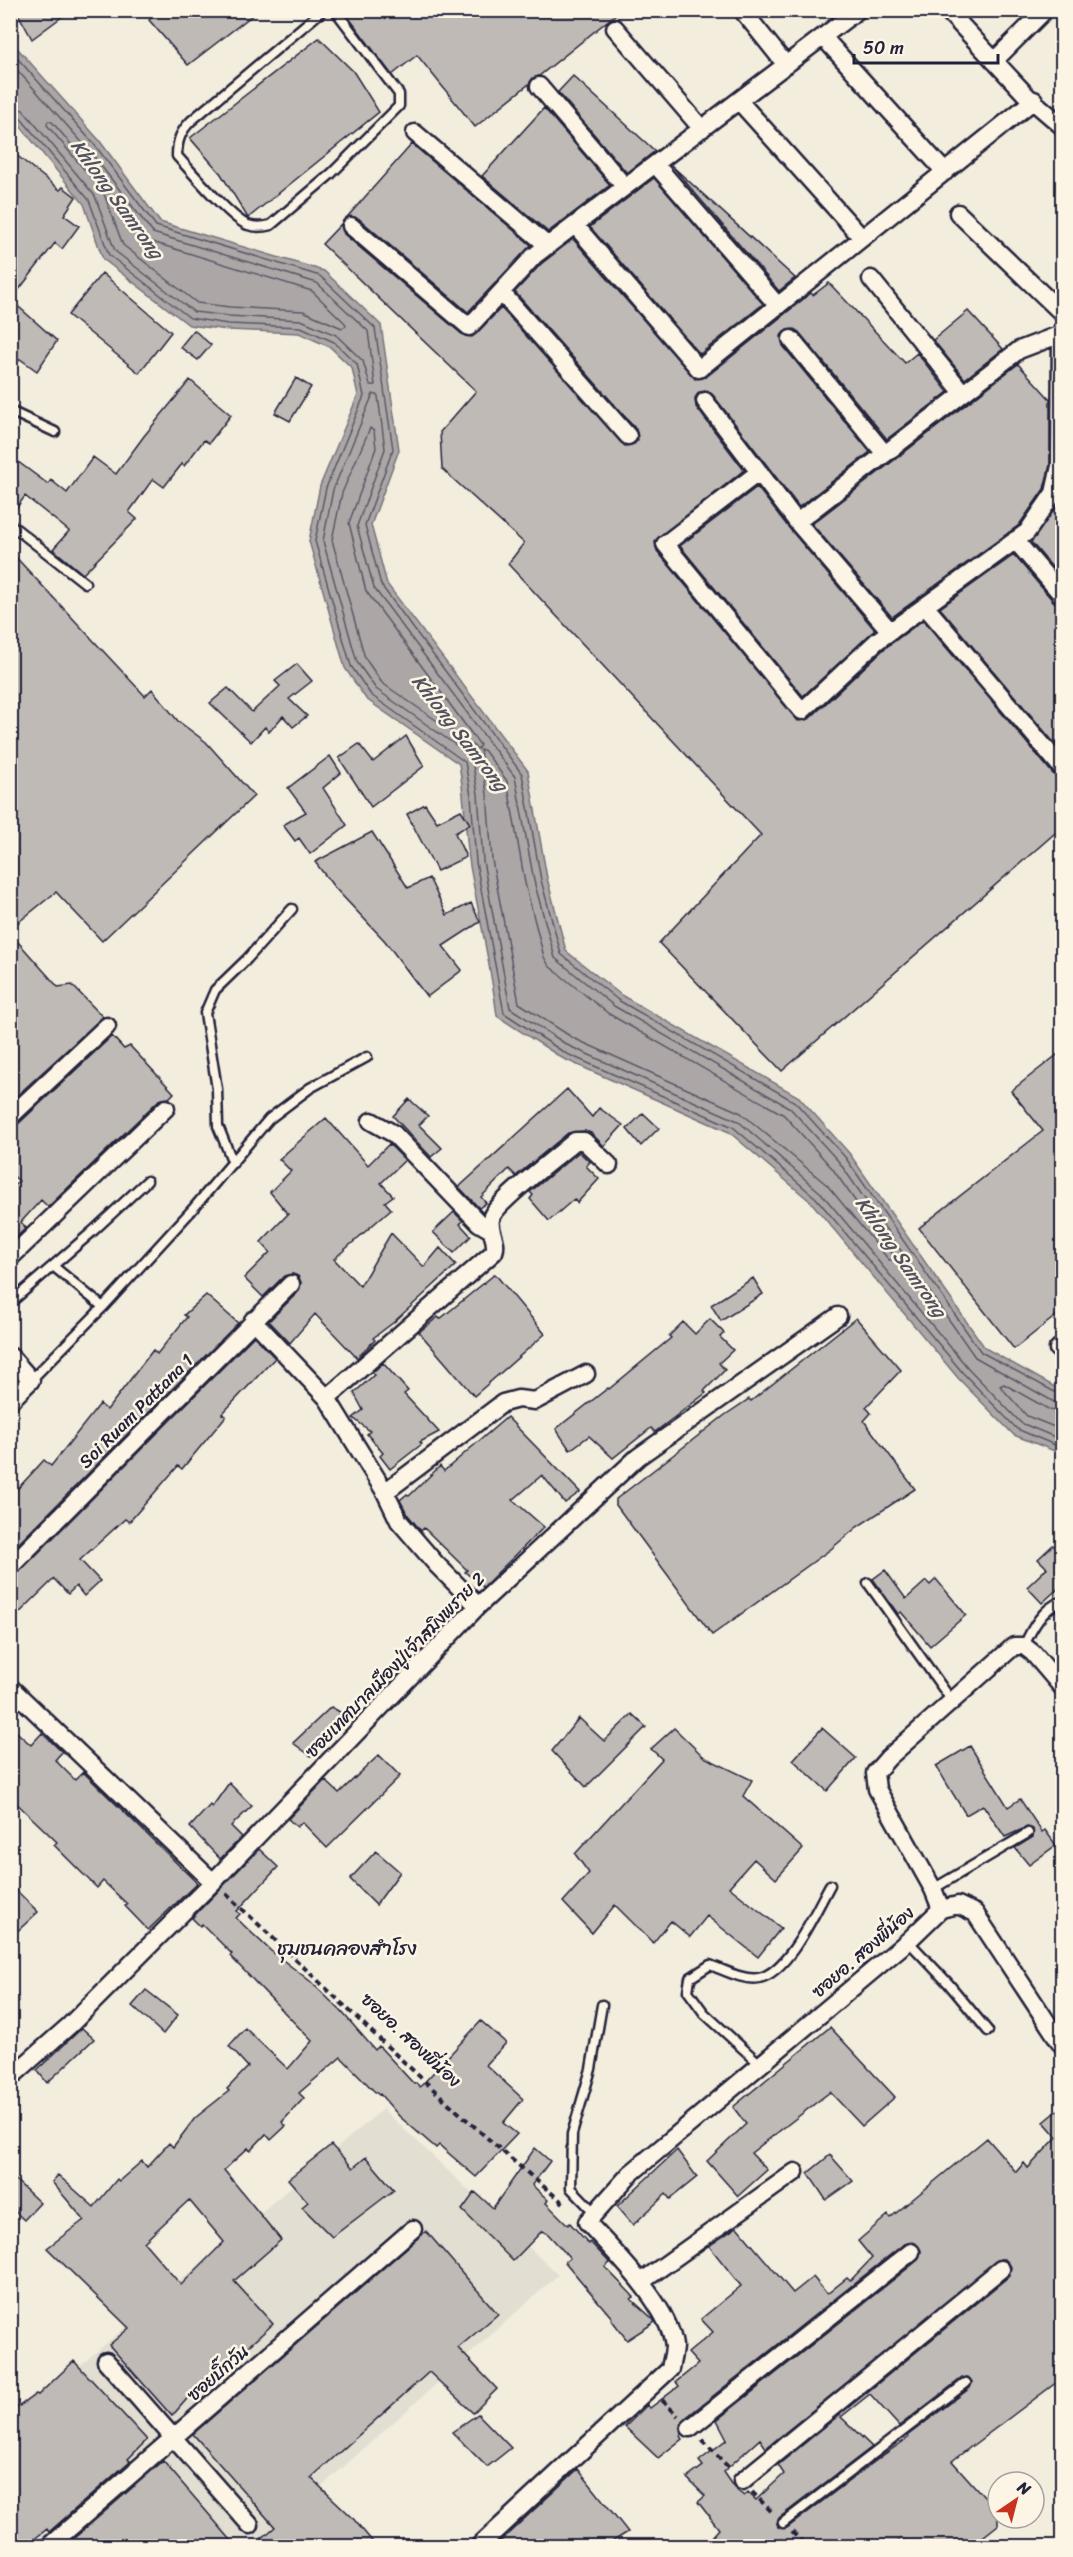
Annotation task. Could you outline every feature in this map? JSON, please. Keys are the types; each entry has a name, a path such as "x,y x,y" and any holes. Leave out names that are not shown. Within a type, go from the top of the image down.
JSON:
{"street":[{"path":"742,10 786,65"},
{"path":"351,226 469,327 534,256 858,10"},
{"path":"947,10 994,61 1062,126"},
{"path":"994,61 1045,10"},
{"path":"615,28 702,129"},
{"path":"823,37 945,172"},
{"path":"539,86 625,187"},
{"path":"575,225 699,369 1034,100"},
{"path":"739,101 862,238"},
{"path":"415,133 548,246"},
{"path":"655,164 778,306"},
{"path":"958,213 1062,313"},
{"path":"872,279 963,393"},
{"path":"501,292 628,436"},
{"path":"759,472 665,544 802,711 890,631 1027,532 1054,493 1060,465 1062,332 1019,350 797,522"},
{"path":"790,339 885,454"},
{"path":"705,401 797,522 890,631"},
{"path":"1015,540 1062,594"},
{"path":"925,606 1062,768"},
{"path":"10,1117 107,1026"},
{"path":"10,1257 166,1108"},
{"path":"371,1120 394,1134 479,1223 491,1230"},
{"path":"327,1398 494,1252 496,1242 490,1221 499,1206 575,1141 585,1141 609,1165"},
{"name":"Soi Ruam Pattana 1","path":"10,1567 291,1284"},
{"name":"ซอยเทศบาลเมืองปู่เจ้าสมิงพราย 2","path":"10,2078 70,2025 213,1882 478,1606 638,1457 838,1316"},
{"path":"253,1320 327,1398 385,1492 399,1521 436,1564 478,1606"},
{"path":"10,1356 31,1380 10,1401"},
{"path":"385,1492 503,1403 518,1399 536,1401 586,1374"},
{"name":"ซอยอ. สองพี่น้อง","path":"591,2217 630,2174 908,1941 940,1909 933,1889 877,1789 875,1773 888,1758 1014,1646 1024,1646"},
{"path":"1024,1646 1062,1687"},
{"path":"10,1687 213,1882"},
{"path":"940,1909 958,1905 975,1913 1062,2045"},
{"path":"641,2282 795,2172"},
{"path":"479,2547 670,2369 674,2347 667,2324 641,2282 591,2217"},
{"name":"ซอยบิ๊กวัน","path":"49,2547 413,2229"},
{"path":"690,2428 911,2252"},
{"path":"742,2481 1001,2269"},
{"path":"106,2361 250,2525"}],"lane":[{"path":"323,10 191,121 183,129 177,142 177,156 203,185 246,225 260,228 271,225 331,174 399,106 399,94 335,10"},
{"path":"10,411 55,432"},
{"path":"10,524 85,583"},
{"path":"233,1162 218,1126 217,1089 205,1013 215,990 247,959 292,909"},
{"path":"31,1380 103,1307 269,1119 309,1088 367,1058"},
{"path":"10,1303 147,1180"},
{"path":"53,1266 103,1307"},
{"path":"868,1583 952,1701"},
{"path":"1024,1646 1032,1628 1046,1612 1062,1601"},
{"path":"933,1889 1028,1833"},
{"path":"760,2065 704,2013 688,1991 690,1978 710,1965 737,1975 758,1978 774,1971 800,1940 830,1885"},
{"path":"908,1941 948,1983 988,2031"},
{"path":"591,2217 571,2188 570,2163 572,2134 591,2069 602,2005"},
{"path":"783,2523 966,2384"}],"path":[{"name":"ซอยอ. สองพี่น้อง","path":"213,1882 534,2179 591,2217"}],"shaded area":[{"path":"383,2109 558,2275 255,2546 11,2546 10,2425"}],"water":[{"name":"Khlong Samrong","path":"10,40 99,140 160,222 324,271 381,325 399,450 371,525 387,584 528,771 547,878 566,951 621,995 799,1097 849,1153 985,1348 1062,1391 1062,1454 1014,1435 958,1378 811,1202 729,1132 562,1058 497,1016 470,866 459,764 366,699 345,668 309,541 320,486 358,395 352,368 330,347 299,333 228,330 189,325 103,259 84,204 11,115"}],"building":[{"path":"16,10 71,10 32,39"},
{"path":"161,10 259,10 188,65 149,20"},
{"path":"343,10 621,10 539,76 533,78 529,84 475,127 417,55 392,75"},
{"path":"319,38 353,71 379,112 248,218 221,174 190,138"},
{"path":"573,76 655,151 627,173 558,92"},
{"path":"544,108 610,185 548,232 482,176"},
{"path":"412,144 531,245 468,312 358,218 348,216"},
{"path":"10,150 60,190 63,187 76,197 64,215 79,226 62,249 55,243 11,300 57,341 37,371 20,359 10,371"},
{"path":"671,165 795,278 779,291"},
{"path":"654,178 763,304 700,354 590,227"},
{"path":"341,224 344,234 463,335 472,337 501,308 625,446 634,444 638,440 636,429 515,292 541,264 573,239 695,379 706,377 811,293 813,295 829,283 905,363 917,353 948,392 887,439 799,332 794,329 785,331 781,336 783,346 870,452 799,507 713,395 708,391 699,392 695,398 696,407 744,470 655,541 657,551 798,721 809,719 884,649 923,620 1054,775 1062,778 1062,827 782,1071 659,943 761,835 508,564 524,543 442,469 440,432 476,391 322,244"},
{"path":"102,273 171,332 139,373 68,315"},
{"path":"968,311 1003,349 965,379 933,340"},
{"path":"194,330 211,345 198,360 180,347"},
{"path":"1018,364 1050,399 1050,465 1044,489 1019,525 892,617 812,524"},
{"path":"296,378 311,387 290,421 275,413"},
{"path":"190,380 231,415 209,443 204,440 164,487 153,479 129,512 137,519 83,574 53,549 69,531 25,496 10,517 10,456 48,484 51,480 67,493 93,457 116,474"},
{"path":"757,487 875,630 803,696 680,546"},
{"path":"1062,499 1062,579 1031,542"},
{"path":"10,551 145,696 152,689 178,721 206,742 254,796 102,941 56,892 10,929"},
{"path":"1014,555 1054,602 1062,605 1062,752 940,608"},
{"path":"297,664 312,681 289,699 307,716 293,727 283,716 269,732 265,727 251,742 210,703 228,688 252,712 280,686 275,681"},
{"path":"406,736 424,766 371,807 339,758 359,744 373,762"},
{"path":"330,756 341,773 323,788 347,825 310,854 299,838 295,841 283,825 306,812 288,788"},
{"path":"425,804 437,822 461,810 470,824 455,833 466,857 437,871 407,814"},
{"path":"372,832 408,888 429,878 447,915 471,903 480,922 443,946 462,970 427,997 385,941 334,887 315,862"},
{"path":"10,933 58,987 72,985 103,1017 10,1102"},
{"path":"112,1036 124,1049 130,1046 174,1093 169,1098 159,1100 48,1207 41,1200 21,1222 26,1228 10,1243 10,1189 19,1181 10,1173 10,1127 17,1125"},
{"path":"1062,1051 1062,1311 1014,1349 919,1228 1043,1131 1011,1091"},
{"path":"567,1089 592,1117 599,1108 623,1125 604,1146 591,1133 585,1131 568,1133 516,1176 509,1169 481,1197 486,1203 479,1208 459,1187"},
{"path":"409,1099 428,1116 419,1125 442,1148 431,1157 393,1116"},
{"path":"643,1113 659,1128 641,1146 627,1129"},
{"path":"326,1118 368,1165 389,1144 405,1160 381,1183 393,1196 385,1202 391,1209 334,1259 360,1286 391,1233 424,1267 440,1248 456,1265 394,1322 373,1338 375,1340 357,1358 315,1314 290,1343 269,1321 299,1291 301,1282 298,1276 293,1274 284,1276 263,1297 244,1278 270,1252 261,1242 288,1214 270,1192 291,1171 279,1159"},
{"path":"579,1152 590,1162 586,1166 599,1179 577,1203 574,1199 549,1221 530,1199 533,1195 530,1192"},
{"path":"454,1212 463,1221 460,1224 471,1236 454,1253 433,1232"},
{"path":"495,1274 545,1334 474,1396 419,1332 438,1317 440,1319"},
{"path":"753,1278 763,1294 721,1321 711,1305"},
{"path":"206,1295 238,1323 10,1552 10,1497 44,1460 51,1466 100,1404 107,1410 153,1350 157,1354 187,1317 184,1315"},
{"path":"856,1318 901,1370 866,1407 871,1413 864,1421 915,1489 857,1527 831,1549 712,1635 616,1505 616,1499 725,1415 749,1399 751,1401"},
{"path":"710,1319 724,1333 720,1337 733,1350 719,1363 725,1370 704,1391 706,1393 655,1432 651,1428 613,1458 589,1436 570,1450 556,1429 671,1338 669,1336 683,1322 695,1334"},
{"path":"254,1336 275,1358 222,1414 226,1416 182,1469 178,1466 129,1522 125,1519 80,1560 100,1581 84,1596 76,1586 68,1594 54,1579 10,1622 10,1577 17,1574"},
{"path":"383,1363 408,1391 404,1394 439,1432 420,1442 422,1444 390,1469 380,1456 383,1453 367,1434 370,1431 353,1418 363,1410 354,1393 374,1375 372,1373"},
{"path":"507,1417 580,1492 565,1503 542,1475 513,1500 544,1527 483,1587 465,1572 467,1570 424,1528 421,1531 400,1500 407,1494 409,1496 440,1466 444,1471"},
{"path":"1053,1545 1062,1553 1062,1585 1042,1603 1027,1587 1047,1568 1038,1559"},
{"path":"885,1570 906,1599 926,1581 930,1585 936,1579 966,1615 930,1646 901,1612 898,1614 873,1579"},
{"path":"331,1707 347,1716 311,1756 293,1743"},
{"path":"632,1714 646,1727 586,1787 552,1751 579,1718 604,1741"},
{"path":"10,1726 31,1745 42,1733 62,1752 55,1760 75,1780 83,1772 197,1883 148,1930 125,1906 127,1904 103,1881 97,1888 54,1845 57,1842 10,1797"},
{"path":"674,1728 704,1757 752,1780 743,1796 803,1849 776,1879 754,1859 729,1887 781,1928 758,1957 707,1916 690,1937 671,1921 653,1943 615,1905 592,1933 563,1902 589,1873 575,1854 662,1759 651,1749"},
{"path":"822,1728 856,1758 827,1791 793,1760"},
{"path":"970,1746 1008,1807 1020,1799 1042,1832 1045,1830 1056,1845 1029,1865 1015,1848 1033,1837 1033,1829 1027,1827 1005,1837 983,1805 966,1815 936,1766"},
{"path":"379,1755 400,1776 327,1848 302,1822 297,1827 288,1819 325,1780 339,1793"},
{"path":"229,1783 252,1806 231,1826 242,1837 220,1859 190,1827 210,1805 212,1807"},
{"path":"259,1849 278,1867 237,1911 240,1914 236,1918 271,1951 310,1981 341,2011 375,2050 379,2046 414,2084 420,2087 481,2021 506,2043 486,2065 523,2099 503,2123 517,2134 476,2177 439,2145 436,2148 399,2116 380,2094 373,2090 341,2057 299,2093 304,2098 282,2122 286,2126 271,2140 266,2134 250,2151 248,2148 224,2170 281,2240 234,2281 273,2324 242,2352 240,2350 209,2380 206,2377 172,2416 109,2345 129,2328 47,2248 84,2220 52,2182 58,2175 94,2207 117,2179 119,2181 142,2161 147,2167 169,2143 173,2147 195,2118 229,2091 227,2089 248,2067 229,2046 245,2028 288,2069 312,2041 230,1956 232,1954 202,1924 200,1926 192,1918","holes":["189,2200 224,2242 181,2285 144,2242"]},
{"path":"376,1851 400,1872 376,1905 350,1879"},
{"path":"10,1884 38,1912 10,1938"},
{"path":"146,1990 178,2015 163,2034 132,2006"},
{"path":"830,2027 895,2097 862,2126 830,2092 751,2153 767,2170 738,2196 707,2161 746,2124 733,2107"},
{"path":"82,2028 94,2039 47,2083 37,2070"},
{"path":"1062,2107 1062,2375 1056,2379 1057,2382 952,2461 986,2497 986,2530 992,2530 970,2547 914,2547 901,2538 892,2547 703,2547 719,2529 698,2502 705,2496 687,2478 703,2466 699,2461 727,2439 717,2420 918,2260 921,2251 915,2243 904,2244 683,2420 680,2429 682,2439 658,2458 625,2427 647,2405 650,2408 679,2386 676,2382 698,2364 688,2353 713,2332 701,2319 741,2286 709,2246 737,2227 793,2293 813,2277 827,2294 847,2278 850,2281 872,2258 858,2241 888,2215 890,2218 987,2138 1016,2172 1024,2163 1028,2168 1057,2137 1044,2122","holes":["1000,2259 1005,2259 1011,2267 1008,2277 778,2465 784,2474 756,2500 748,2492 744,2496 734,2488 723,2472 760,2439 766,2448","968,2377 972,2382 970,2388 907,2436 908,2438 787,2528 778,2527 779,2518 872,2447 841,2417 870,2394 899,2426 962,2378"]},
{"path":"331,2145 353,2168 366,2157 394,2190 332,2237 302,2207 308,2202 288,2179"},
{"path":"535,2148 550,2161 532,2185 548,2200 546,2203 568,2225 570,2223 610,2263 605,2267 634,2297 631,2299 655,2322 627,2340 612,2318 565,2262 570,2258 548,2234 542,2231 513,2261 462,2210 475,2192 493,2208"},
{"path":"677,2150 697,2177 670,2199 666,2194 633,2225 617,2206"},
{"path":"830,2155 853,2181 826,2200 808,2173"},
{"path":"10,2175 40,2203 24,2220 10,2207"},
{"path":"426,2231 498,2314 458,2348 497,2389 473,2413 429,2372 311,2478 351,2516 377,2547 269,2547 261,2539 275,2527 193,2434"},
{"path":"74,2361 147,2440 128,2459 130,2461 49,2532 47,2529 24,2547 10,2547 10,2413 36,2394 38,2395"},
{"path":"478,2414 511,2448 487,2467 452,2432"},
{"path":"163,2461 237,2547 64,2547"},
{"path":"578,2469 628,2532 604,2547 494,2547"}],"district":[{"name":"ชุมชนคลองสำโรง","path":"347,1948"}]}
